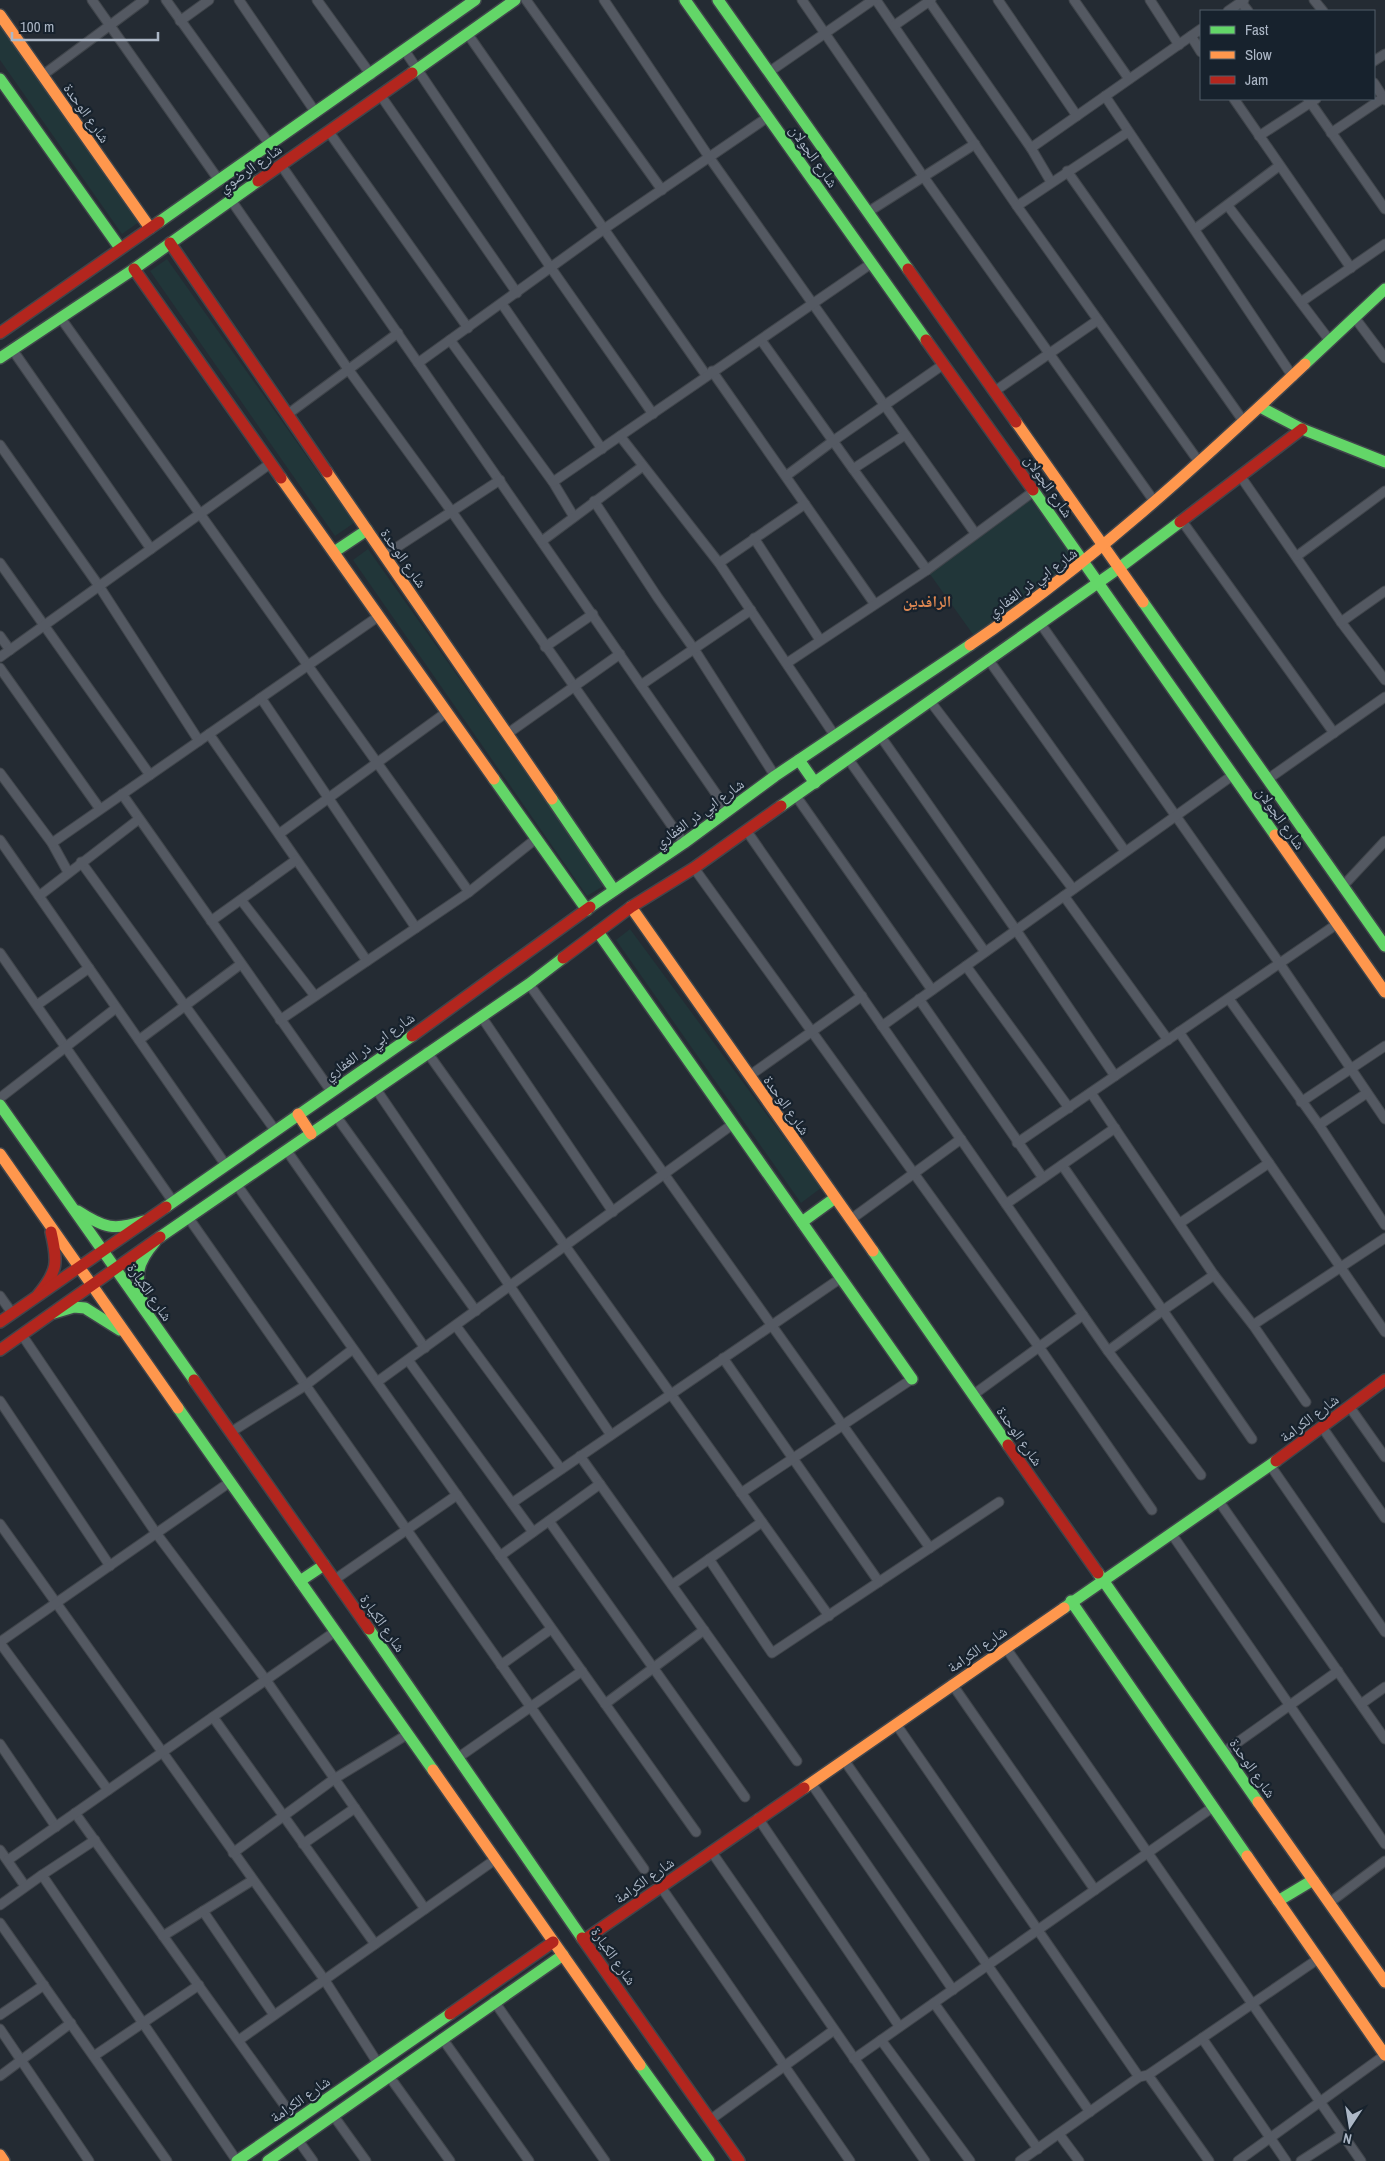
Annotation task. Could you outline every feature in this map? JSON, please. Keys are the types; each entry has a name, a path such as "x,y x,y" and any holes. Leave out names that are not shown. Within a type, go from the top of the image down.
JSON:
{"street":[{"path":"92,0 218,180"},
{"path":"43,75 144,0"},
{"path":"166,0 270,145"},
{"path":"180,20 209,0"},
{"path":"239,0 316,113"},
{"name":"شارع الرضوي","path":"0,333 406,51 475,0"},
{"name":"شارع الرضوي","path":"0,358 134,269 418,71 467,33 515,0"},
{"path":"526,0 662,190"},
{"path":"604,0 709,157 975,533"},
{"name":"شارع الجولان","path":"685,0 1084,562 1385,992"},
{"name":"شارع الجولان","path":"718,0 1385,946"},
{"path":"802,0 923,176 1154,501"},
{"path":"769,72 874,0 895,26 1017,206 1199,462"},
{"path":"998,0 1077,116"},
{"path":"1074,0 1129,80"},
{"path":"1150,0 1179,45"},
{"path":"1314,0 1322,10"},
{"path":"321,1 371,75"},
{"path":"895,26 930,1 1031,148 1052,182"},
{"path":"1230,10 1243,1"},
{"name":"شارع الوحدة","path":"0,15 150,228"},
{"path":"1031,148 1200,30"},
{"path":"467,33 604,230 786,476 874,603"},
{"path":"1191,36 1200,50"},
{"path":"406,51 653,414"},
{"path":"0,79 120,248"},
{"path":"1331,133 1384,99 1375,85"},
{"path":"381,96 517,293"},
{"path":"1105,96 1293,377"},
{"path":"1235,100 1351,268"},
{"path":"1259,136 1312,100 1331,133 1385,209"},
{"path":"418,363 604,230 768,117"},
{"path":"329,132 468,328"},
{"path":"1017,206 1128,132"},
{"path":"868,212 975,144"},
{"path":"282,165 728,811"},
{"path":"1195,229 1279,166"},
{"path":"1067,172 1244,422"},
{"path":"231,200 348,370 452,512 684,843"},
{"path":"1228,206 1330,341"},
{"name":"شارع الوحدة","path":"170,243 614,890"},
{"path":"1301,302 1385,244"},
{"path":"553,482 653,414 709,373 761,340 872,263"},
{"path":"134,269 587,910"},
{"name":"شارع ابي ذر الغفاري","path":"0,1322 103,1251 172,1200 331,1091 614,890 684,843 775,776 977,640 1084,562 1244,422 1385,289"},
{"path":"502,304 602,449"},
{"path":"60,317 469,892"},
{"path":"1355,318 1385,358"},
{"path":"995,391 1098,320"},
{"path":"288,414 398,333"},
{"path":"450,340 553,482 574,517"},
{"path":"761,340 927,570"},
{"path":"12,349 151,549"},
{"path":"786,476 944,364"},
{"path":"1260,407 1302,430 1385,462"},
{"path":"0,1350 188,1217 287,1151 427,1052 530,984 631,908 694,868 882,737 988,659 1119,568 1302,430"},
{"path":"853,469 905,435"},
{"path":"620,436 719,563 835,736"},
{"path":"0,445 99,586 199,741"},
{"path":"0,657 271,463"},
{"path":"542,541 643,466"},
{"path":"1241,477 1341,622 1385,680"},
{"path":"385,556 500,480"},
{"path":"787,663 874,603 927,570 975,533 1034,492"},
{"path":"1297,556 1385,492"},
{"path":"594,501 694,649 775,776"},
{"path":"719,563 806,504"},
{"path":"1182,521 1334,733"},
{"path":"334,552 367,530"},
{"path":"754,538 820,640"},
{"path":"0,563 150,775"},
{"path":"1341,622 1385,591"},
{"path":"642,685 751,610"},
{"path":"545,647 593,614"},
{"path":"52,843 379,616"},
{"path":"1040,623 1280,964 1385,1119"},
{"path":"0,636 10,650"},
{"path":"507,734 620,654"},
{"path":"988,659 1126,852"},
{"path":"0,668 100,809"},
{"path":"1268,779 1385,697"},
{"path":"261,698 416,928"},
{"path":"930,701 1073,889"},
{"path":"279,834 378,764 447,712"},
{"path":"209,734 366,961"},
{"path":"882,737 1115,1076"},
{"path":"799,760 815,783"},
{"path":"849,760 985,952"},
{"path":"0,773 52,843 68,872"},
{"path":"882,1026 1233,775"},
{"path":"122,794 331,1091"},
{"path":"796,796 932,990"},
{"path":"39,896 139,819"},
{"path":"746,830 1108,1351 1202,1476"},
{"path":"280,1020 469,892 536,838"},
{"path":"0,840 225,1164"},
{"path":"1343,886 1385,841"},
{"path":"211,921 296,860"},
{"path":"81,862 275,1130"},
{"path":"694,868 1040,1347 1152,1510"},
{"path":"1064,896 1168,1040"},
{"path":"240,900 315,996"},
{"name":"شارع الوحدة","path":"631,908 1385,1982"},
{"path":"1018,1143 1338,924"},
{"path":"598,932 912,1379 741,1492"},
{"path":"0,953 172,1200"},
{"path":"139,1040 241,964"},
{"path":"966,966 1068,1108"},
{"path":"37,1005 89,968"},
{"path":"530,984 930,1548"},
{"path":"749,1076 862,996"},
{"path":"919,999 1043,1178"},
{"path":"1228,999 1319,1125 1385,1225"},
{"path":"0,1098 116,1008"},
{"path":"481,1016 612,1212"},
{"path":"1180,1032 1385,1332"},
{"path":"1301,1102 1385,1046"},
{"path":"427,1052 829,1616"},
{"path":"376,1089 611,1436"},
{"path":"1091,1093 1214,1275 1253,1325 1306,1402"},
{"path":"1319,1125 1367,1093"},
{"name":"شارع الكيارة","path":"0,1104 459,1757 584,1940 739,2161"},
{"path":"298,1114 311,1134"},
{"path":"336,1116 476,1311"},
{"path":"377,1382 733,1124"},
{"path":"1006,1204 1115,1128"},
{"path":"850,1220 961,1139"},
{"path":"287,1151 425,1348"},
{"path":"0,1154 496,1859 552,1942 564,1954 706,2160"},
{"path":"1180,1224 1269,1164"},
{"path":"1062,1165 1252,1439"},
{"path":"237,1185 696,1832"},
{"path":"802,1222 835,1198"},
{"path":"73,1208 111,1230 123,1229 144,1221"},
{"path":"188,1217 644,1869"},
{"path":"38,1296 55,1272 58,1263 50,1225"},
{"path":"1253,1325 1385,1238"},
{"path":"146,1312 138,1286 138,1268 141,1257 154,1242"},
{"path":"1108,1351 1214,1275"},
{"path":"512,1503 841,1278"},
{"path":"0,1296 12,1313"},
{"path":"54,1313 74,1307 85,1308 127,1335"},
{"path":"973,1395 1083,1315"},
{"path":"456,1326 561,1469"},
{"path":"22,1334 156,1533 266,1680 425,1909"},
{"path":"230,1432 306,1385 353,1349"},
{"path":"723,1358 879,1582"},
{"path":"408,1360 534,1532"},
{"name":"شارع الكرامة","path":"584,1940 1270,1465 1385,1380"},
{"path":"0,1401 110,1566"},
{"path":"1349,1406 1385,1457"},
{"path":"1322,1427 1385,1518"},
{"path":"580,1456 797,1761"},
{"path":"1270,1465 1385,1632"},
{"path":"108,1790 0,1642 230,1482"},
{"path":"500,1556 600,1484"},
{"path":"334,1580 457,1495"},
{"path":"1218,1500 1385,1739"},
{"path":"709,1559 772,1653 999,1502"},
{"path":"549,1521 746,1797"},
{"path":"672,1585 762,1522"},
{"path":"0,1524 324,1980 377,2062"},
{"path":"1171,1533 1385,1844"},
{"path":"300,1581 324,1565"},
{"path":"1072,1602 1385,2055 1238,2161"},
{"path":"501,1665 552,1629"},
{"path":"605,1704 704,1630"},
{"path":"8,1860 336,1631"},
{"path":"1006,1648 1361,2161"},
{"path":"459,1757 582,1671"},
{"path":"1224,1752 1338,1671"},
{"path":"952,1684 1096,1890"},
{"path":"1361,1704 1385,1687"},
{"path":"213,1717 375,1944"},
{"path":"896,1724 1038,1930 1144,2076 1209,2161"},
{"path":"233,1853 334,1779 408,1734"},
{"path":"0,1744 56,1827"},
{"path":"844,1760 1090,2112"},
{"path":"811,1783 953,1990"},
{"path":"854,2059 1213,1807"},
{"path":"303,1844 355,1808"},
{"path":"75,1813 295,2120"},
{"path":"758,1818 899,2026"},
{"path":"0,1905 42,1874 95,1840"},
{"path":"0,1850 26,1886"},
{"path":"711,1851 925,2161"},
{"path":"239,2040 496,1859"},
{"path":"1330,1903 1385,1862"},
{"path":"42,1874 237,2161"},
{"path":"163,1936 253,1880"},
{"path":"1278,1901 1313,1880"},
{"path":"660,1887 850,2161"},
{"path":"202,1911 274,2015"},
{"path":"0,1923 168,2161"},
{"name":"شارع الكرامة","path":"237,2161 552,1942"},
{"path":"268,2161 564,1954"},
{"path":"1020,2161 1318,1959"},
{"path":"0,2015 44,1985"},
{"path":"94,2056 199,1985"},
{"path":"494,2002 605,2161"},
{"path":"934,2003 1038,2149"},
{"path":"0,2076 70,2023"},
{"path":"0,2029 88,2161"},
{"path":"710,2120 834,2030"},
{"path":"442,2038 529,2161"},
{"path":"1202,2038 1286,2161"},
{"path":"881,2040 970,2161"},
{"path":"389,2076 450,2161"},
{"path":"308,2111 319,2125"},
{"path":"333,2115 366,2161"},
{"path":"1059,2134 1078,2161"},
{"path":"1301,2161 1343,2134"},
{"path":"298,2140 313,2161"},
{"path":"0,2155 4,2161"}],"green space":[{"path":"0,26 139,222 122,234 0,60"},
{"path":"167,259 354,523 335,536 150,271"},
{"path":"1029,497 1079,566 977,640 927,570"},
{"path":"368,549 605,885 587,896 353,560"},
{"path":"630,929 821,1188 801,1203 616,940"}],"traffic: fast":[{"path":"159,222 475,0"},
{"path":"412,73 515,0"},
{"path":"685,0 926,340"},
{"path":"718,0 908,269"},
{"path":"0,79 120,248"},
{"path":"0,358 134,269 258,181"},
{"path":"1305,364 1385,289"},
{"path":"1260,407 1302,429 1385,462"},
{"path":"1033,490 1275,835"},
{"path":"781,806 1119,568 1180,522"},
{"path":"334,552 367,530"},
{"path":"1143,602 1385,946"},
{"path":"590,907 684,843 775,776 970,645"},
{"path":"799,760 815,783"},
{"path":"494,779 587,910"},
{"path":"552,799 614,890"},
{"path":"598,932 912,1379"},
{"path":"160,1237 529,984 563,958"},
{"path":"166,1207 412,1036"},
{"path":"0,1105 194,1380"},
{"path":"802,1222 835,1198"},
{"path":"78,1211 95,1221 110,1226 125,1226 144,1221"},
{"path":"143,1303 138,1278 139,1271 144,1257 155,1242"},
{"path":"873,1251 1008,1445"},
{"path":"54,1313 74,1307 85,1308 120,1330"},
{"path":"178,1408 433,1770"},
{"path":"1064,1608 1276,1461"},
{"path":"300,1581 324,1565"},
{"path":"1098,1573 1258,1802"},
{"path":"1071,1601 1247,1856"},
{"path":"369,1629 582,1938"},
{"path":"1278,1901 1313,1880"},
{"path":"268,2161 563,1955"},
{"path":"237,2161 450,2014"},
{"path":"640,2065 709,2161"}],"traffic: slow":[{"path":"0,15 150,228"},
{"path":"970,645 1058,581 1143,511 1225,439 1305,364"},
{"path":"1016,422 1143,602"},
{"path":"327,472 552,799"},
{"path":"281,478 494,779"},
{"path":"1275,835 1385,992"},
{"path":"631,907 873,1251"},
{"path":"298,1114 311,1134"},
{"path":"0,1154 178,1408"},
{"path":"804,1788 1064,1608"},
{"path":"433,1770 640,2065"},
{"path":"1258,1802 1385,1982"},
{"path":"1247,1856 1385,2055"},
{"path":"0,2155 4,2161"}],"traffic: jam":[{"path":"258,181 412,73"},
{"path":"0,333 159,222"},
{"path":"170,243 327,472"},
{"path":"134,269 281,478"},
{"path":"908,269 1016,422"},
{"path":"926,340 1033,490"},
{"path":"1180,522 1302,429"},
{"path":"563,958 631,907 694,868 781,806"},
{"path":"412,1036 590,907"},
{"path":"0,1322 166,1207"},
{"path":"38,1295 45,1287 55,1266 55,1251 51,1232"},
{"path":"0,1350 160,1237"},
{"path":"194,1380 369,1629"},
{"path":"1276,1461 1385,1380"},
{"path":"1008,1445 1098,1573"},
{"path":"584,1940 804,1788"},
{"path":"582,1938 739,2161"},
{"path":"450,2014 553,1942"}],"district":[{"name":"الرافدين","path":"927,601"}]}
